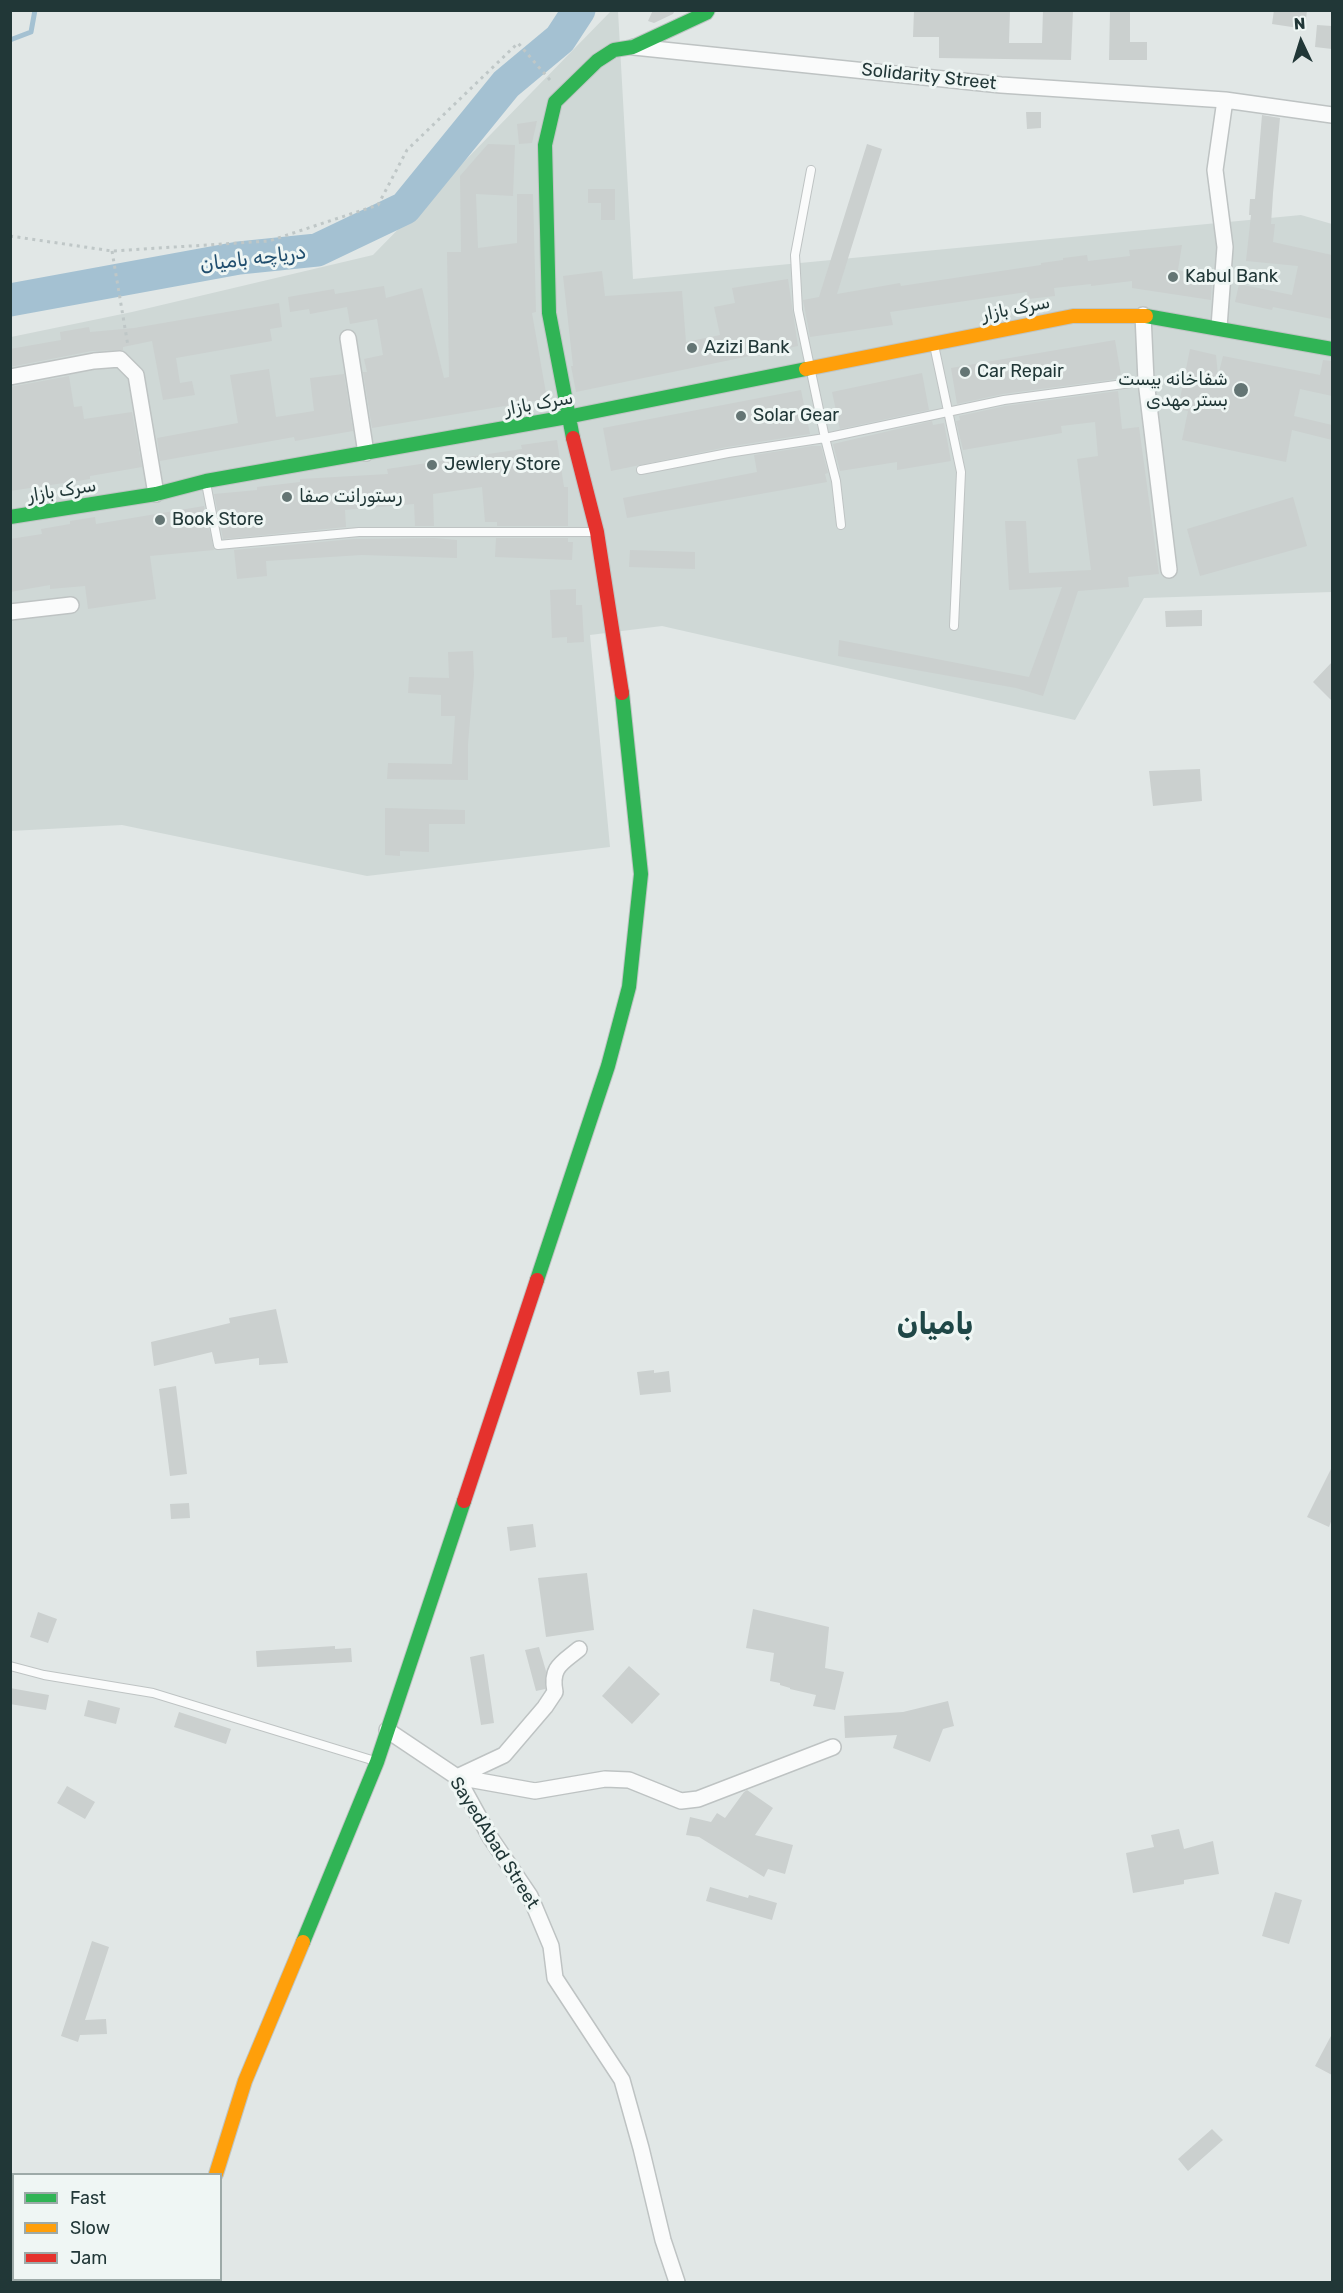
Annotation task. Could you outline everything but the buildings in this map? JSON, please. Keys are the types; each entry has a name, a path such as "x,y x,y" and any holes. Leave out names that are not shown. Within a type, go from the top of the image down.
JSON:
{"street":[{"path":"217,2173 245,2081 377,1762 608,1066 628,987 641,874 627,730 597,532 567,417 549,313 546,145 555,102 597,61 614,50 633,47 706,14 708,10"},
{"name":"Solidarity Street","path":"633,47 1001,85 1225,100 1332,115"},
{"path":"1219,327 1225,247 1215,170 1225,100"},
{"path":"1143,315 1146,381 1169,570"},
{"name":"سرک بازار","path":"10,517 156,494 206,482 567,417 1073,316 1143,315 1332,349"},
{"path":"348,338 366,453"},
{"path":"10,377 94,360 120,359 136,375 156,494"},
{"path":"10,612 71,605"},
{"path":"457,1777 504,1755 555,1692 552,1678 556,1669 579,1649"},
{"name":"SayedAbad Street","path":"387,1730 457,1777 490,1837 530,1896 551,1946 555,1978 622,2080 663,2240 677,2283"},
{"path":"457,1777 535,1791 605,1779 629,1780 681,1801 698,1799 833,1747"}],"lane":[{"path":"811,171 795,255 798,310 836,482 841,525"},
{"path":"934,344 960,472 954,626"},
{"path":"641,470 728,453 825,438 1004,400 1146,381"},
{"path":"206,482 218,545 359,532 597,532"},
{"path":"10,1666 44,1675 153,1694 377,1762"}],"path":[{"path":"10,236 112,251 269,241 378,205 407,150 518,43 544,74"},
{"path":"112,251 129,349 120,359"}],"shaded area":[{"path":"611,11 618,11 633,279 1301,215 1332,224 1332,592 1144,598 1075,720 662,626 590,635 610,847 367,876 122,825 11,831 11,337 132,312 373,255"}],"waterway":[{"path":"10,40 31,32 35,10"},
{"name":"دریاچه بامیان","path":"10,300 239,258 317,250 405,208 506,84 560,39 579,10"}],"traffic: fast":[{"path":"573,438 549,313 545,145 555,102 597,61 614,50 633,47 706,13 708,10"},
{"path":"1146,316 1332,349"},
{"path":"10,517 156,494 206,481 567,417 806,369"},
{"path":"537,1280 608,1066 629,987 641,874 622,693"},
{"path":"303,1942 377,1762 464,1501"}],"traffic: slow":[{"path":"806,369 1073,316 1146,316"},
{"path":"216,2173 245,2081 303,1942"}],"traffic: jam":[{"path":"573,438 597,532 622,693"},
{"path":"464,1501 537,1280"}],"place":[{"name":"Kabul Bank","path":"1173,277"},
{"name":"Azizi Bank","path":"692,348"},
{"name":"Car Repair","path":"965,372"},
{"name":"شفاخانه بیست بستر مهدی","path":"1241,390"},
{"name":"Solar Gear","path":"741,416"},
{"name":"Jewlery Store","path":"432,465"},
{"name":"رستورانت صفا","path":"287,497"},
{"name":"Book Store","path":"160,520"}],"district":[{"name":"بامیان","path":"935,1325"}]}
